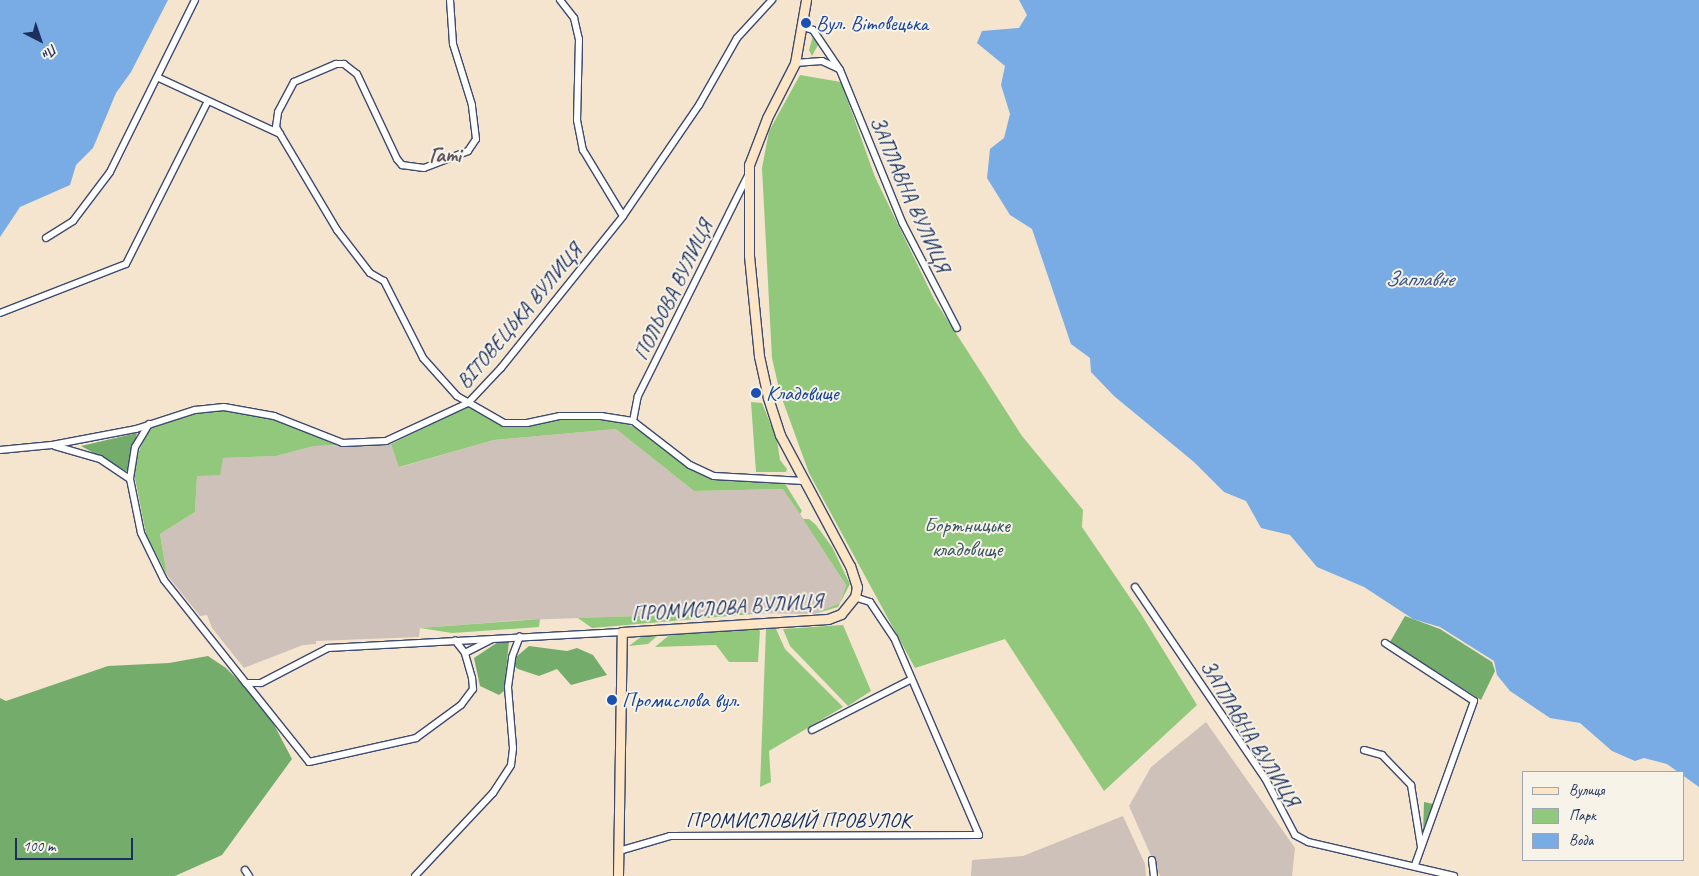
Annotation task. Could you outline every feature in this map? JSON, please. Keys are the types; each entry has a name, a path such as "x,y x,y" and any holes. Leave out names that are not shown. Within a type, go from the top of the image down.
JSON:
{"street":[{"path":"46,238 73,221 110,172 159,78 195,0"},
{"path":"450,0 453,44 472,105 476,139 468,151 424,168 402,165 397,159 357,74 344,64 336,64 294,82 278,112 276,127 337,230 370,273 384,281 423,358 457,396 504,423 527,423 576,416 633,421 690,465 714,476 804,481"},
{"path":"560,0 574,18 579,39 577,120 584,150 623,216"},
{"name":"ВІТОВЕЦЬКА ВУЛИЦЯ","path":"0,450 52,445 149,424 195,410 224,407 274,416 343,442 386,441 468,403 501,368 623,216 697,108 737,38 772,0"},
{"path":"806,0 796,63 767,118 748,175 749,255 759,356 780,435 850,566 857,587 855,597 870,602 881,615 910,680 812,730"},
{"name":"ЗАПЛАВНА ВУЛИЦЯ","path":"803,27 813,30 821,39 840,70 903,224 957,328"},
{"path":"796,63 822,61 840,70"},
{"path":"159,78 280,134"},
{"path":"0,313 126,264 208,101"},
{"name":"ПОЛЬОВА ВУЛИЦЯ","path":"633,421 638,396 748,175"},
{"path":"149,424 136,447 130,479 141,533 164,580 308,762 407,741 426,732 461,705 473,689 465,653 455,640"},
{"path":"52,445 100,459 130,479"},
{"name":"ЗАПЛАВНА ВУЛИЦЯ","path":"1135,588 1265,778 1295,835 1308,842 1415,865 1454,876"},
{"name":"ПРОМИСЛОВА ВУЛИЦЯ","path":"246,683 261,683 309,656 328,648 828,619 841,614 855,597"},
{"name":"ПРОМИСЛОВА ВУЛИЦЯ","path":"618,876 622,632"},
{"path":"415,876 493,793 511,765 513,748 507,699 512,656 520,636"},
{"path":"465,653 493,638"},
{"path":"1384,643 1474,701 1415,865"},
{"name":"ПРОМИСЛОВИЙ ПРОВУЛОК","path":"619,851 670,836 979,835 910,680"},
{"path":"1364,750 1382,755 1411,785 1421,848"},
{"path":"1152,860 1154,876"}],"shaded area":[{"path":"616,429 694,491 784,489 846,585 840,603 814,614 731,613 522,620 420,628 419,637 316,641 316,644 303,645 244,668 212,628 207,615 200,616 167,575 160,534 195,512 197,476 223,458 276,456 314,446 391,444 400,467 494,440"},
{"path":"1206,722 1295,848 1292,876 1160,876 1129,806 1151,767"},
{"path":"1123,816 1145,864 1146,876 971,876 972,860 1023,856"}],"green space":[{"path":"813,36 819,43 812,56 809,50"},
{"name":"Бортницьке кладовище","path":"800,75 841,82 875,177 934,299 1022,436 1083,510 1082,527 1141,614 1197,705 1104,791 1005,639 915,668 809,473 780,393 772,358 762,168 769,131"},
{"path":"751,402 762,403 777,440 780,460 787,469 786,472 756,472"},
{"path":"467,407 514,427 560,418 618,421 640,429 713,479 784,482 802,511 800,514 783,489 694,491 616,429 494,440 399,467 391,444"},
{"path":"200,411 231,411 273,418 341,445 314,446 276,456 223,458 220,475 197,476 195,512 160,534 167,575 146,534 134,473 137,456 147,432 154,426"},
{"path":"137,433 128,472 81,446"},
{"path":"803,519 809,519 816,525 832,547 850,584 838,607 814,614 840,603 846,585"},
{"path":"765,613 592,628 578,618"},
{"path":"1405,616 1440,629 1492,662 1495,671 1481,700 1390,642"},
{"path":"540,619 539,627 452,633 420,628"},
{"path":"843,625 871,691 848,706 790,646 783,629"},
{"path":"753,627 760,631 758,662 729,662 716,645 655,647 673,632"},
{"path":"766,629 776,629 785,649 843,707 769,751 771,782 760,787"},
{"path":"663,631 648,644 629,646 642,636"},
{"path":"509,641 504,691 499,695 480,686 474,658 498,642"},
{"path":"529,646 567,651 577,648 593,655 607,675 571,685 557,669 539,676 518,669 514,666 516,657"},
{"path":"208,656 226,668 245,687 271,719 292,759 222,855 175,876 0,876 0,698 6,701 108,666 169,663"},
{"path":"1424,802 1433,804 1423,836"}],"water":[{"path":"0,0 168,0 131,72 116,93 93,148 76,165 70,185 20,207 0,237"},
{"name":"Заплавне","path":"1019,0 1699,0 1699,787 1684,776 1684,771 1677,771 1667,764 1644,758 1635,761 1612,751 1580,723 1550,718 1510,691 1497,675 1494,661 1440,627 1413,619 1364,587 1317,567 1290,535 1261,528 1246,501 1224,492 1194,462 1114,396 1091,372 1090,358 1071,344 1032,229 1010,215 987,178 990,149 1004,138 1010,114 1001,85 1005,66 977,43 982,31 1019,28 1027,15"}],"place":[{"name":"Вул. Вітовецька","path":"806,23"},
{"name":"Кладовище","path":"756,393"},
{"name":"Промислова вул.","path":"612,700"}],"district":[{"name":"Гаті","path":"445,156"}]}
